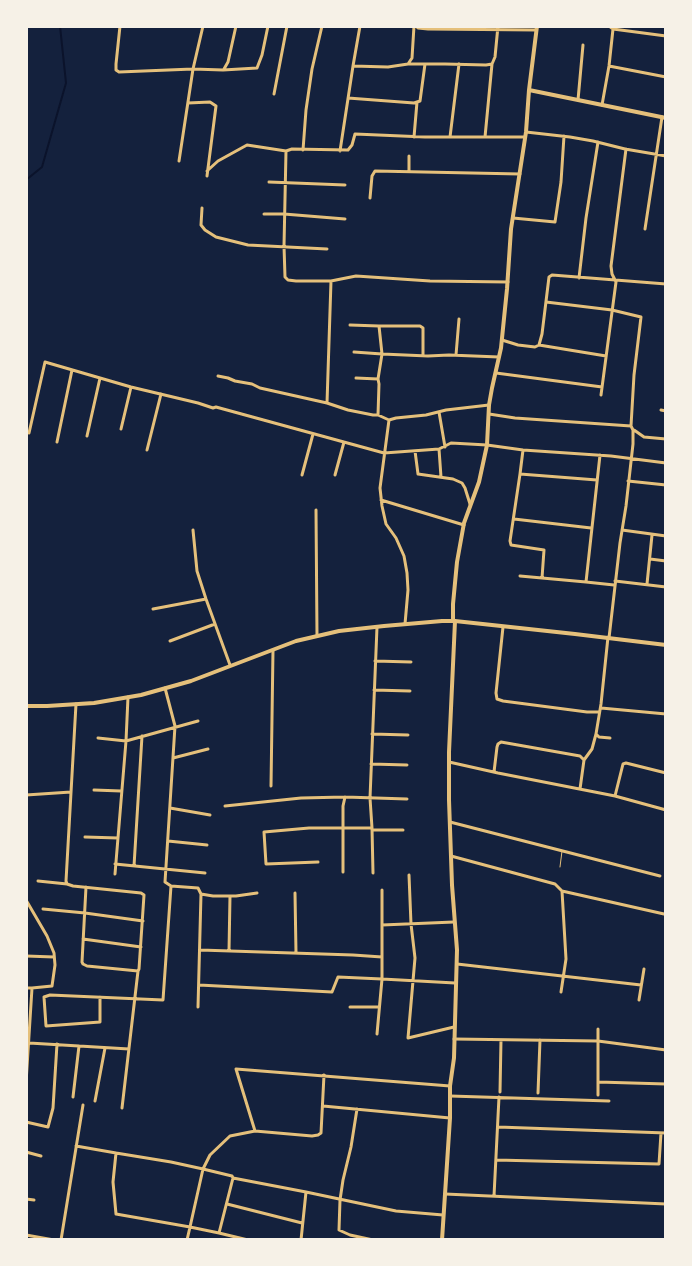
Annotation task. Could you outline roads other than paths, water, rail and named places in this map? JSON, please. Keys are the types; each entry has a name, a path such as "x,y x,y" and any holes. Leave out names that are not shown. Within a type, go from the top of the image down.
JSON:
{"street":[{"path":"120,26 116,64 116,70 119,72 257,68 262,55 268,26"},
{"path":"179,161 193,69 203,26"},
{"path":"223,70 228,62 236,26"},
{"path":"274,94 288,26"},
{"path":"303,150 312,69 322,26"},
{"path":"340,150 360,26"},
{"path":"408,64 412,58 415,26 428,29 537,28 529,90 526,134 513,218 502,340 489,405 487,445 479,482 464,525 457,562 453,604 449,762 451,856 457,964 454,1058 450,1086 450,1118 442,1240"},
{"path":"639,26 639,32"},
{"path":"485,137 492,64 498,28"},
{"path":"602,105 609,66 611,28 666,36"},
{"path":"578,100 584,46"},
{"path":"353,66 388,67 408,64 492,64"},
{"path":"414,137 417,102 420,101 426,64"},
{"path":"450,137 460,64"},
{"path":"609,66 666,78"},
{"path":"529,90 664,118 656,154 645,229"},
{"path":"348,98 417,102"},
{"path":"188,103 210,102 216,106 207,176"},
{"path":"207,171 218,161 247,145 286,151 292,149 348,150 352,145 355,134 414,137 485,137 526,134 564,136 666,156"},
{"path":"513,218 554,222 561,182 564,136"},
{"path":"579,278 598,142"},
{"path":"601,395 616,281 610,266 626,149"},
{"path":"286,151 284,246 285,278 288,280 331,281 356,276 430,281 508,282"},
{"path":"409,156 409,171"},
{"path":"370,198 372,176 375,171 520,174"},
{"path":"269,182 344,185"},
{"path":"202,208 201,225 216,237 248,245 327,249"},
{"path":"264,214 345,219"},
{"path":"540,345 549,277 552,275 666,284"},
{"path":"327,403 331,281"},
{"path":"546,302 612,310 641,317 634,375 631,426 640,435 666,439"},
{"path":"456,355 459,319"},
{"path":"350,325 420,326 423,328 423,355"},
{"path":"378,415 378,379 382,354 380,326"},
{"path":"502,340 518,345 536,347 540,345 606,356"},
{"path":"354,352 499,357"},
{"path":"29,433 45,362 131,387 212,408 216,407 384,453 440,450 451,444 487,445 523,450 631,458 666,464"},
{"path":"57,442 72,370"},
{"path":"496,372 602,387"},
{"path":"218,376 348,410 378,415 389,420 489,405"},
{"path":"87,436 100,378"},
{"path":"356,378 378,379"},
{"path":"121,429 131,387"},
{"path":"147,450 161,394"},
{"path":"661,410 666,410"},
{"path":"439,412 445,447"},
{"path":"489,414 515,418 631,426"},
{"path":"389,420 380,488 386,524 396,538 404,556 408,590 406,624"},
{"path":"580,789 584,760 592,750 600,710 634,444 634,430"},
{"path":"302,475 313,434"},
{"path":"335,475 344,442"},
{"path":"440,450 441,477"},
{"path":"523,450 510,541 511,545 544,550 542,578"},
{"path":"416,451 418,474 453,479 462,483 470,504"},
{"path":"586,582 600,455"},
{"path":"520,474 597,480"},
{"path":"628,482 666,485"},
{"path":"381,500 464,525"},
{"path":"316,510 317,636"},
{"path":"514,519 591,528"},
{"path":"193,530 197,571 230,665"},
{"path":"622,530 666,536"},
{"path":"647,584 652,534"},
{"path":"650,559 666,561"},
{"path":"520,576 586,582 647,584 666,587"},
{"path":"153,609 206,599"},
{"path":"26,706 94,703 128,697 191,681 296,641 339,631 377,626 454,621 666,645"},
{"path":"170,641 215,624"},
{"path":"373,872 370,798 377,626"},
{"path":"503,627 497,699 587,712 600,710 666,714"},
{"path":"271,786 273,649"},
{"path":"375,661 411,662"},
{"path":"166,688 174,727 165,882 171,886 198,888 201,894 198,1007"},
{"path":"374,690 410,691"},
{"path":"115,874 128,697"},
{"path":"67,884 76,704"},
{"path":"98,738 126,741 198,721"},
{"path":"372,734 408,735"},
{"path":"596,734 599,737 610,738"},
{"path":"134,866 142,736"},
{"path":"494,772 498,744 501,742 580,756 584,760"},
{"path":"173,758 208,749"},
{"path":"449,762 615,796 666,810"},
{"path":"615,796 623,764 626,763 666,773"},
{"path":"371,764 407,765"},
{"path":"94,790 122,791"},
{"path":"26,795 71,792"},
{"path":"225,806 301,798 407,799"},
{"path":"344,872 343,806 346,798"},
{"path":"170,808 210,815"},
{"path":"450,822 660,876"},
{"path":"318,862 266,864 264,832 309,828 403,830"},
{"path":"85,837 118,838"},
{"path":"167,841 207,845"},
{"path":"451,856 555,884 562,892 664,914"},
{"path":"116,864 205,873"},
{"path":"409,875 411,924 415,958 408,1038 454,1027"},
{"path":"38,881 141,893 144,897 139,969 122,1108"},
{"path":"100,997 100,1022 46,1026 44,997 50,995 100,997 135,999 163,1000 171,886"},
{"path":"86,887 82,962 87,966 138,971"},
{"path":"377,1034 382,979 382,890"},
{"path":"561,992 566,959 562,892"},
{"path":"201,894 230,896 258,893"},
{"path":"295,893 296,953"},
{"path":"229,951 230,896"},
{"path":"26,900 54,952 55,965 50,995"},
{"path":"43,909 143,921"},
{"path":"382,925 454,922"},
{"path":"83,939 141,947"},
{"path":"200,950 382,957"},
{"path":"26,956 54,956"},
{"path":"457,964 641,984"},
{"path":"639,1000 644,969"},
{"path":"199,985 332,992 338,977 455,983"},
{"path":"26,988 52,986"},
{"path":"26,1083 32,988"},
{"path":"350,1007 380,1007"},
{"path":"598,1029 598,1095"},
{"path":"454,1039 598,1041 666,1050"},
{"path":"500,1092 502,1040"},
{"path":"538,1093 540,1040"},
{"path":"29,1043 129,1049"},
{"path":"26,1122 48,1127 53,1108 57,1044"},
{"path":"73,1097 80,1046"},
{"path":"95,1101 105,1048"},
{"path":"255,1131 236,1069 450,1086"},
{"path":"187,1240 203,1169 210,1155 230,1136 255,1131 318,1136 321,1133 324,1075"},
{"path":"598,1082 666,1084"},
{"path":"450,1096 609,1101"},
{"path":"494,1196 499,1097"},
{"path":"61,1240 83,1105"},
{"path":"322,1106 450,1118"},
{"path":"357,1109 340,1200 339,1230 350,1235 373,1240"},
{"path":"498,1127 666,1133"},
{"path":"496,1160 659,1164 661,1133"},
{"path":"76,1146 171,1162 232,1176 233,1178 396,1211 443,1215"},
{"path":"26,1152 41,1156"},
{"path":"116,1153 113,1182 116,1214 190,1227 248,1240"},
{"path":"220,1233 233,1178"},
{"path":"301,1240 306,1192"},
{"path":"444,1194 666,1204"},
{"path":"26,1199 34,1200"},
{"path":"227,1204 302,1223"},
{"path":"26,1235 54,1240"}],"lane":[{"path":"560,867 562,851"}],"waterway":[{"path":"26,180 42,167 66,83 60,26"}]}
